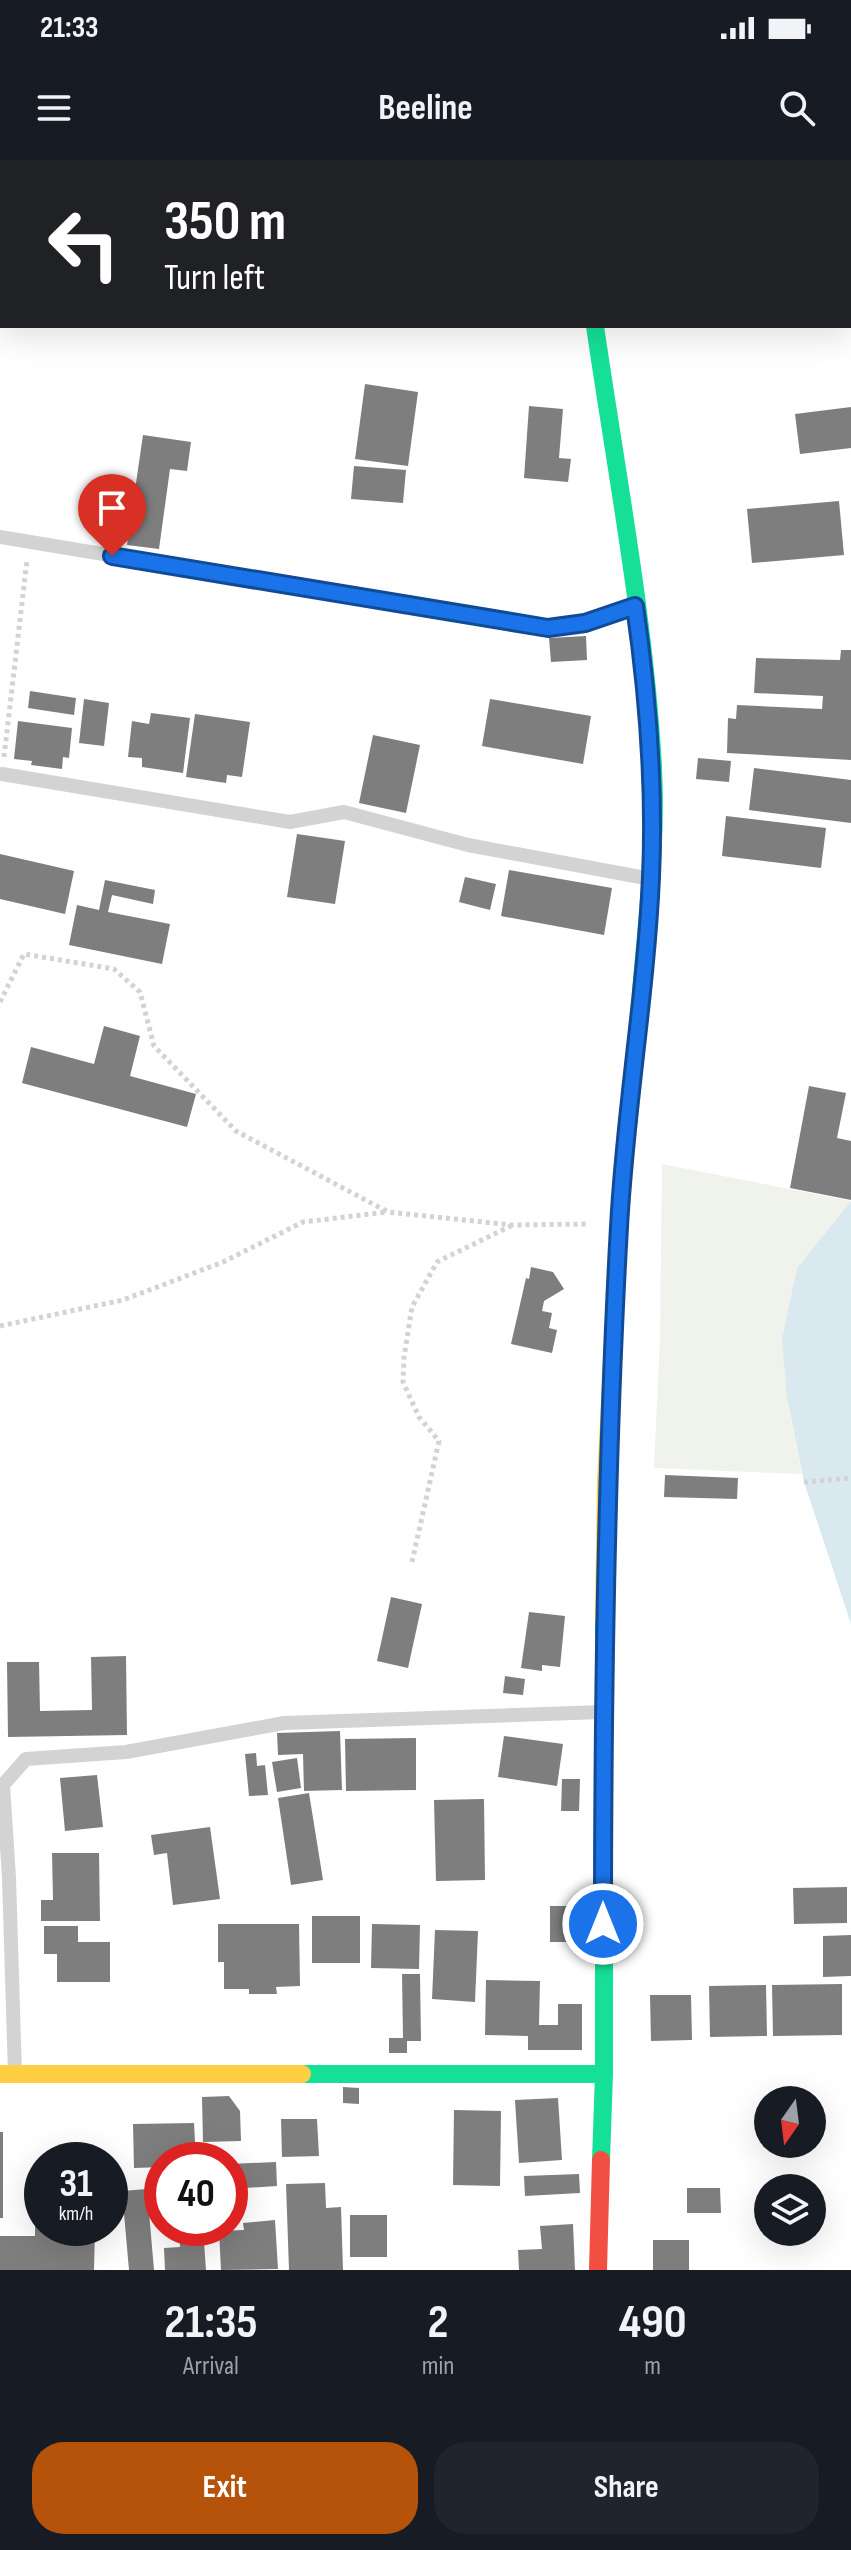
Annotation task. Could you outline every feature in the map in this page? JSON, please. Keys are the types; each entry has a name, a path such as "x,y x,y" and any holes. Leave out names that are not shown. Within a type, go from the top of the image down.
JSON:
{"street":[{"path":"595,328 643,660 653,769 651,879 619,1223 606,1482 604,2074 598,2270"},
{"path":"7,2074 604,2074"}],"lane":[{"path":"0,537 548,628 585,623 635,606"},
{"path":"2,774 290,822 344,812 468,845 651,879"},
{"path":"7,2074 9,1878 3,1785 26,1759 126,1752 284,1723 603,1712"}],"path":[{"path":"2,774 29,542"},
{"path":"0,1002 24,954 114,969 140,992 154,1046 236,1131 388,1212"},
{"path":"0,1326 123,1300 223,1262 303,1222 388,1212 512,1225 619,1223"},
{"path":"412,1562 439,1441 419,1417 403,1382 412,1307 437,1262 512,1225"},
{"path":"804,1482 851,1478"}],"shaded area":[{"path":"662,1164 851,1201 797,1268 787,1397 802,1474 654,1468 660,1337"},
{"path":"851,1201 851,1624 804,1482 787,1397 782,1340 797,1268"}],"building":[{"path":"365,384 418,392 408,466 355,459"},
{"path":"529,406 563,409 559,458 571,459 568,482 524,478"},
{"path":"851,407 851,448 800,454 795,414"},
{"path":"143,435 191,442 187,471 170,469 159,549 127,545"},
{"path":"354,466 406,470 403,503 351,499"},
{"path":"839,501 844,555 752,563 747,509"},
{"path":"586,636 587,660 551,662 549,638"},
{"path":"841,650 851,650 851,760 727,753 728,718 736,719 737,705 822,709 823,696 754,693 756,658 840,660"},
{"path":"30,691 76,698 74,715 28,708"},
{"path":"84,699 109,703 104,746 79,743"},
{"path":"490,699 591,716 583,764 482,746"},
{"path":"151,713 190,718 183,773 142,767 142,758 128,757 132,721 149,724"},
{"path":"195,714 250,722 242,777 227,775 226,783 186,777"},
{"path":"18,721 72,728 69,758 63,757 62,769 31,765 32,761 14,759"},
{"path":"373,735 420,745 406,813 359,803"},
{"path":"698,758 731,761 729,782 696,779"},
{"path":"754,768 851,780 851,823 749,810"},
{"path":"726,816 826,828 821,868 722,856"},
{"path":"297,834 345,841 335,904 287,897"},
{"path":"0,854 74,871 65,914 0,899"},
{"path":"509,870 612,888 604,935 501,916"},
{"path":"465,877 496,884 490,910 459,902"},
{"path":"105,880 155,890 153,904 112,895 108,912 170,924 162,964 69,945 77,905 99,910"},
{"path":"104,1026 140,1036 130,1076 196,1094 187,1127 22,1083 31,1047 94,1064"},
{"path":"809,1086 846,1093 837,1138 851,1141 851,1200 790,1188"},
{"path":"531,1267 553,1272 564,1289 544,1301 542,1311 552,1313 549,1328 557,1330 552,1353 511,1344"},
{"path":"665,1475 738,1478 737,1499 664,1497"},
{"path":"391,1597 422,1604 408,1668 377,1661"},
{"path":"529,1612 565,1616 560,1667 542,1665 542,1671 521,1668"},
{"path":"126,1656 127,1735 8,1737 7,1662 39,1662 40,1711 92,1710 91,1657"},
{"path":"505,1676 525,1679 523,1695 503,1693"},
{"path":"340,1731 342,1790 304,1791 303,1754 278,1755 277,1733"},
{"path":"504,1736 563,1744 557,1786 498,1777"},
{"path":"416,1738 416,1790 346,1791 345,1739"},
{"path":"256,1753 257,1766 265,1765 268,1795 249,1796 245,1754"},
{"path":"297,1758 301,1788 277,1792 272,1762"},
{"path":"97,1775 103,1827 65,1831 60,1778"},
{"path":"562,1779 580,1779 579,1811 561,1811"},
{"path":"309,1793 323,1880 291,1885 278,1798"},
{"path":"484,1799 485,1880 436,1881 434,1800"},
{"path":"210,1827 220,1899 173,1905 167,1853 154,1855 151,1835"},
{"path":"52,1853 99,1853 100,1921 41,1921 41,1900 53,1900"},
{"path":"847,1887 847,1923 794,1924 793,1888"},
{"path":"550,1906 580,1906 580,1942 550,1942"},
{"path":"312,1916 360,1916 360,1963 312,1963"},
{"path":"218,1924 299,1924 300,1986 276,1987 277,1994 249,1994 249,1989 224,1989 224,1962 218,1962"},
{"path":"372,1924 420,1925 419,1969 371,1968"},
{"path":"44,1926 78,1926 78,1942 110,1942 110,1982 57,1982 57,1954 44,1954"},
{"path":"435,1930 478,1931 475,2002 432,1999"},
{"path":"851,1935 851,1976 823,1977 823,1936"},
{"path":"402,1974 420,1974 421,2041 407,2041 407,2053 389,2053 389,2038 403,2038"},
{"path":"486,1980 540,1981 539,2025 558,2025 558,2004 582,2004 582,2050 528,2050 528,2036 485,2035"},
{"path":"842,1984 842,2035 773,2036 772,1985"},
{"path":"766,1985 767,2036 710,2037 709,1986"},
{"path":"650,1995 691,1995 692,2040 651,2041"},
{"path":"343,2087 359,2088 359,2104 343,2103"},
{"path":"229,2096 240,2111 241,2141 203,2142 202,2097"},
{"path":"558,2098 562,2160 519,2163 515,2100"},
{"path":"454,2110 501,2111 500,2186 453,2185"},
{"path":"281,2119 317,2119 319,2156 282,2157"},
{"path":"194,2123 195,2142 144,2142 144,2168 134,2168 133,2124"},
{"path":"0,2132 3,2132 3,2218 0,2218"},
{"path":"276,2162 277,2186 248,2188 248,2163"},
{"path":"579,2174 580,2193 525,2196 524,2176"},
{"path":"325,2183 326,2208 341,2207 343,2270 289,2270 286,2184"},
{"path":"687,2188 720,2188 721,2213 687,2213"},
{"path":"144,2189 144,2246 152,2246 154,2270 129,2270 128,2191"},
{"path":"350,2215 387,2215 387,2257 350,2257"},
{"path":"275,2220 278,2269 221,2270 220,2246 248,2246 248,2223"},
{"path":"573,2224 575,2270 519,2270 518,2250 542,2249 540,2226"},
{"path":"0,2236 24,2236 24,2246 95,2246 94,2270 0,2270"},
{"path":"653,2240 689,2240 689,2270 653,2270"},
{"path":"204,2246 206,2270 165,2270 164,2248"}],"traffic: fast":[{"path":"595,328 637,602 653,767 653,851 641,992"},
{"path":"601,2160 604,2074 604,1618"},
{"path":"302,2074 604,2074"}],"traffic: slow":[{"path":"604,1618 606,1482 619,1223 641,992"},
{"path":"0,2074 302,2074"}],"traffic: jam":[{"path":"598,2270 601,2160"}],"route":[{"path":"112,556 548,628 585,623 635,606 653,769 651,879 619,1223 606,1482 603,1924"}]}
